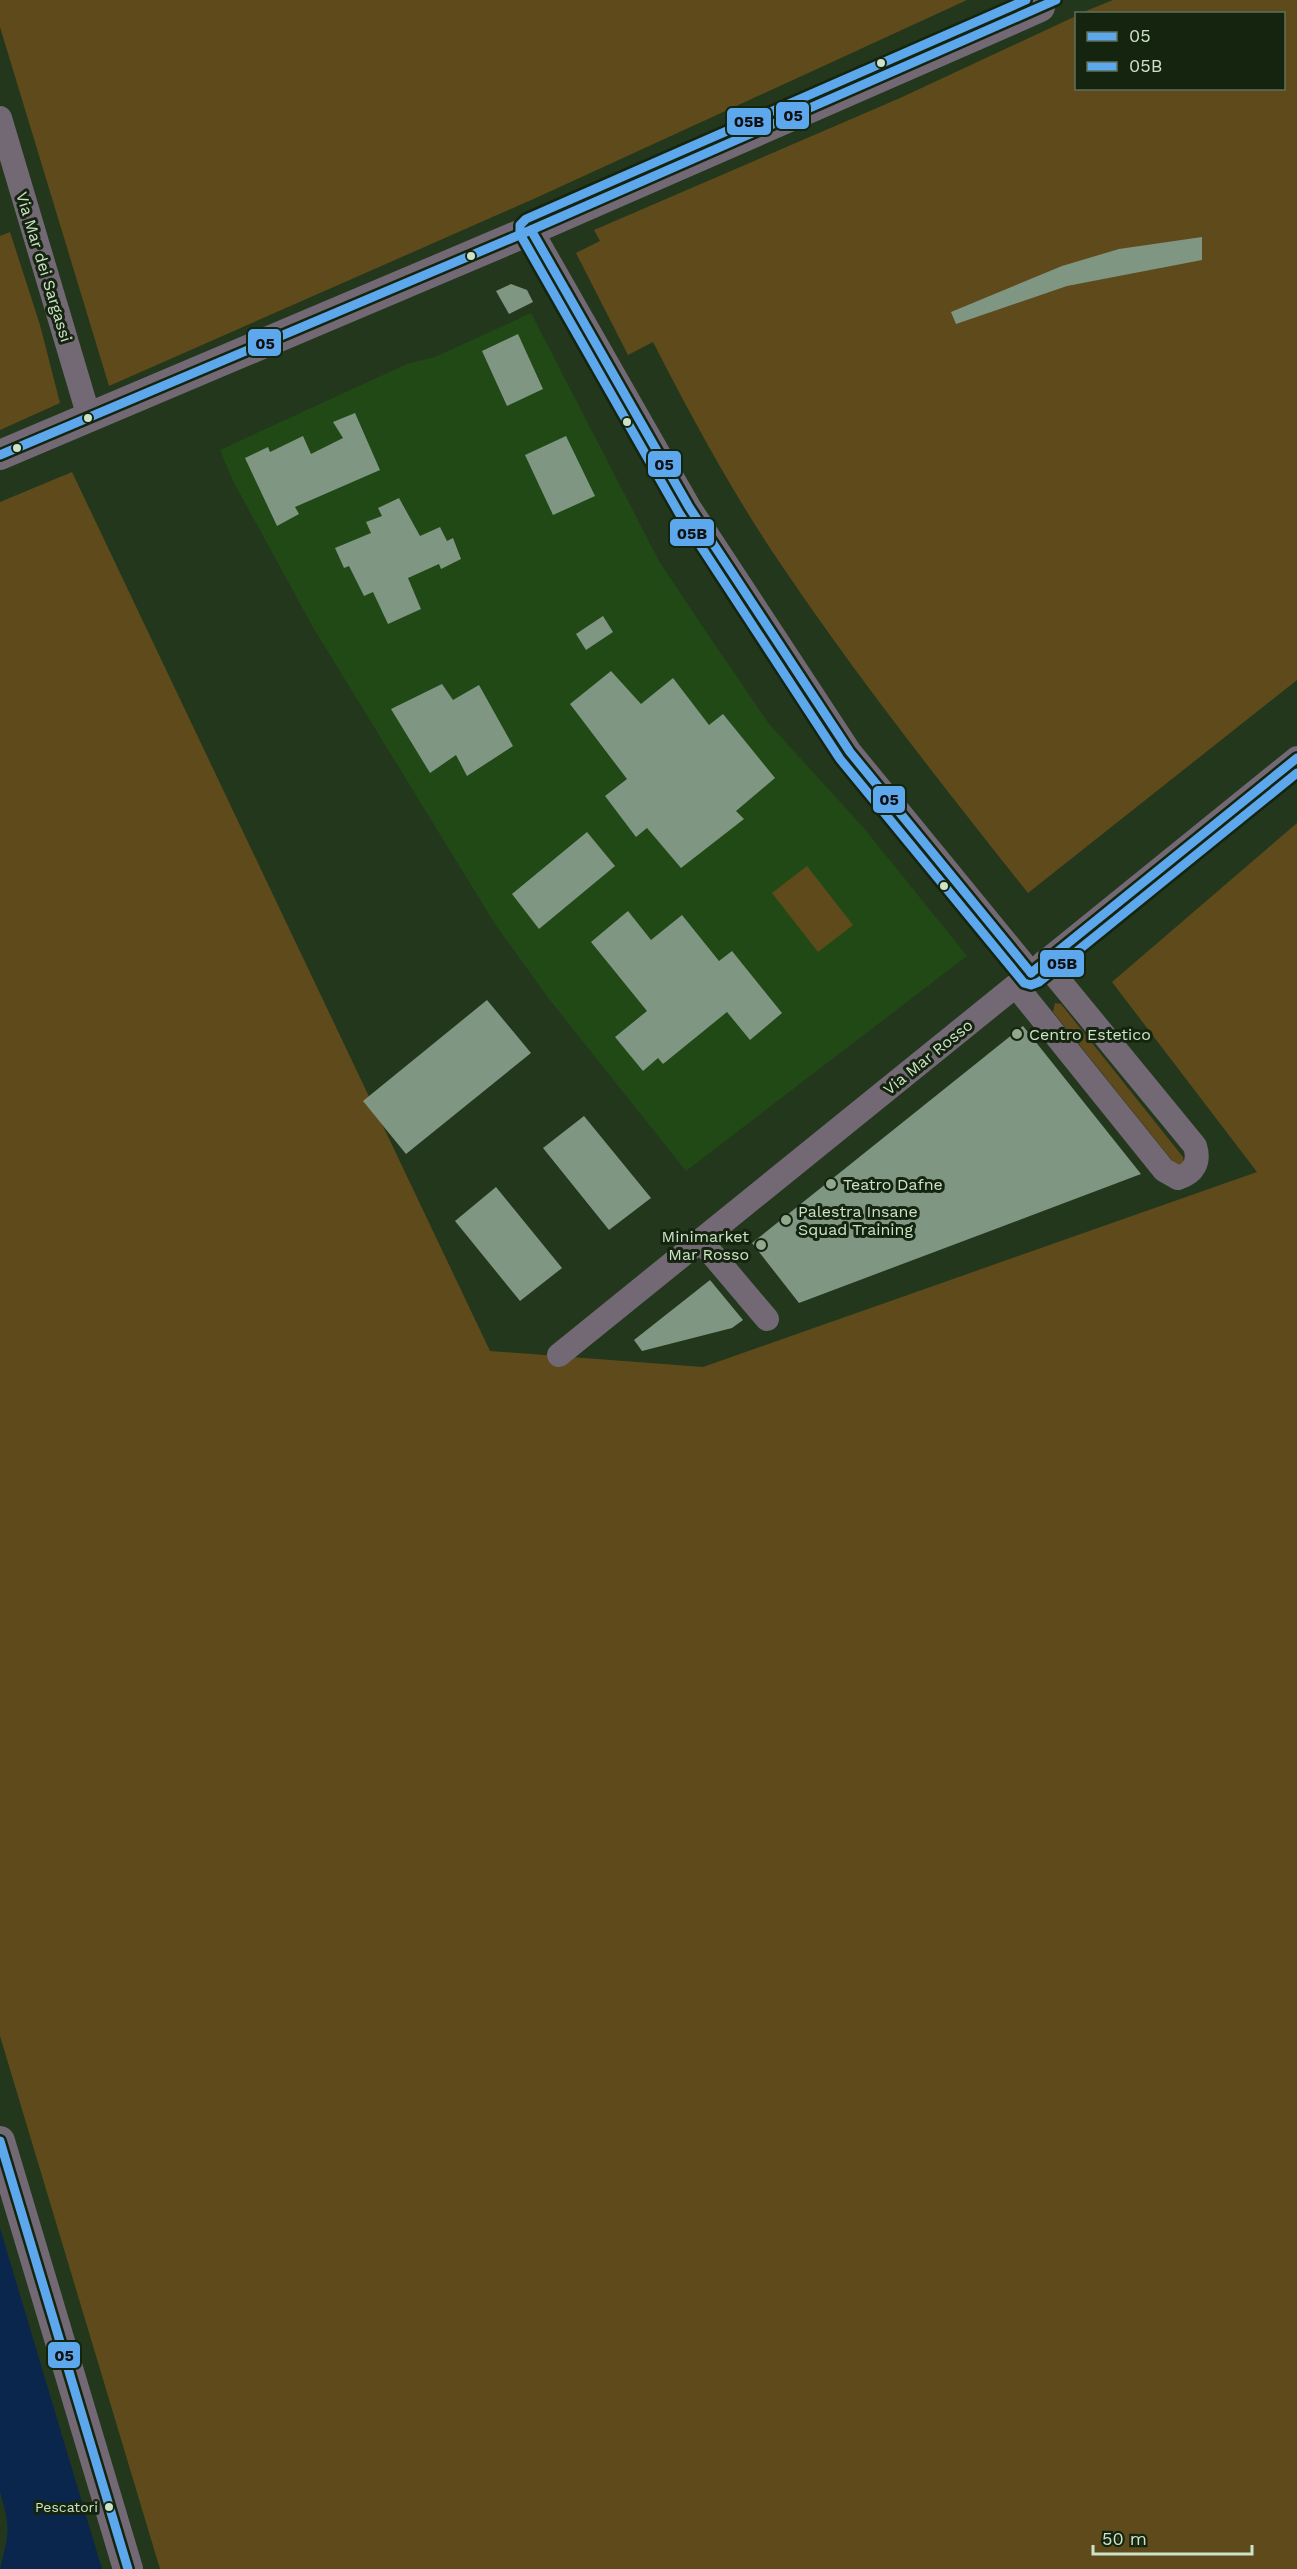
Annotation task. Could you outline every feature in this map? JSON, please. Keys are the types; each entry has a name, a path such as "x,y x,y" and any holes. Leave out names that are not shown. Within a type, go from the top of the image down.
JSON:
{"street":[{"path":"0,455 531,230 1045,2"},
{"name":"Via Mar dei Sargassi","path":"0,118 89,417"},
{"path":"531,230 689,507 842,741 872,782 1030,974 1195,1146 1197,1159 1190,1172 1178,1178 1164,1170 1030,974"},
{"name":"Via Mar Rosso","path":"559,1355 1297,758"},
{"path":"701,1241 767,1319"},
{"path":"0,2141 128,2569"}],"shaded area":[{"path":"0,0 967,0 538,197 109,386 0,27"},
{"path":"1113,0 1297,0 1297,680 1028,893 870,689 780,563 713,454 653,342 628,355 576,253 600,241 594,230 900,98 1075,16 1075,90 1285,90 1285,12 1083,12"},
{"path":"10,232 40,325 60,403 0,430 0,236"},
{"path":"531,313 659,561 709,636 769,724 863,827 967,956 686,1171 549,999 495,924 314,629 233,481 220,450 407,364 435,357"},
{"path":"72,472 490,1351 703,1367 1257,1172 1112,982 1297,823 1297,2569 160,2569 0,2036 0,502"},
{"path":"807,866 853,925 818,952 772,893"},
{"path":"1055,1003 1061,1004 1183,1157 1184,1163 1180,1166 1175,1164 1053,1012"}],"water":[{"path":"0,2228 102,2569 0,2569 8,2531 0,2492"}],"building":[{"path":"1202,237 1202,260 1067,286 956,324 951,312 1062,266 1119,249"},
{"path":"511,284 527,290 533,302 509,314 496,291"},
{"path":"518,334 543,389 507,406 482,351"},
{"path":"355,413 380,470 295,507 299,514 277,526 245,458 268,447 270,452 303,436 311,454 343,438 333,422"},
{"path":"566,436 595,496 553,515 525,455"},
{"path":"399,498 420,536 440,527 447,541 453,538 461,559 441,569 439,564 408,578 421,609 388,624 373,592 364,596 349,566 344,568 335,548 371,533 366,522 382,516 378,508"},
{"path":"603,616 613,632 586,650 576,634"},
{"path":"611,671 641,704 673,678 709,725 723,714 775,778 736,811 744,819 681,868 647,828 636,837 605,796 627,779 570,704"},
{"path":"442,684 453,700 479,685 513,746 467,776 456,755 430,773 391,709"},
{"path":"587,832 615,866 539,929 512,894"},
{"path":"628,911 651,940 682,915 719,961 732,951 782,1013 750,1040 727,1012 663,1064 658,1058 643,1071 615,1037 647,1011 591,942"},
{"path":"487,1000 531,1053 406,1154 363,1101"},
{"path":"1023,1026 1141,1174 799,1303 752,1243"},
{"path":"584,1116 651,1198 609,1230 543,1148"},
{"path":"496,1187 562,1268 520,1301 455,1221"},
{"path":"710,1280 743,1320 732,1328 642,1351 634,1340"}],"transit line":[{"name":"05B","path":"1026,0 526,219 520,225 520,234 679,513 840,759 1024,983 1031,985 1039,982 1297,773"},
{"name":"05","path":"0,455 531,230 1056,0"},
{"name":"05","path":"531,230 689,507 850,752 1031,973"},
{"name":"05","path":"1031,973 1297,758"},
{"name":"05","path":"0,2141 128,2569"}],"place":[{"name":"Centro Estetico","path":"1017,1034"},
{"name":"Teatro Dafne","path":"831,1184"},
{"name":"Palestra Insane Squad Training","path":"786,1220"},
{"name":"Minimarket Mar Rosso","path":"761,1245"},
{"name":"Pescatori","path":"109,2507"}]}
